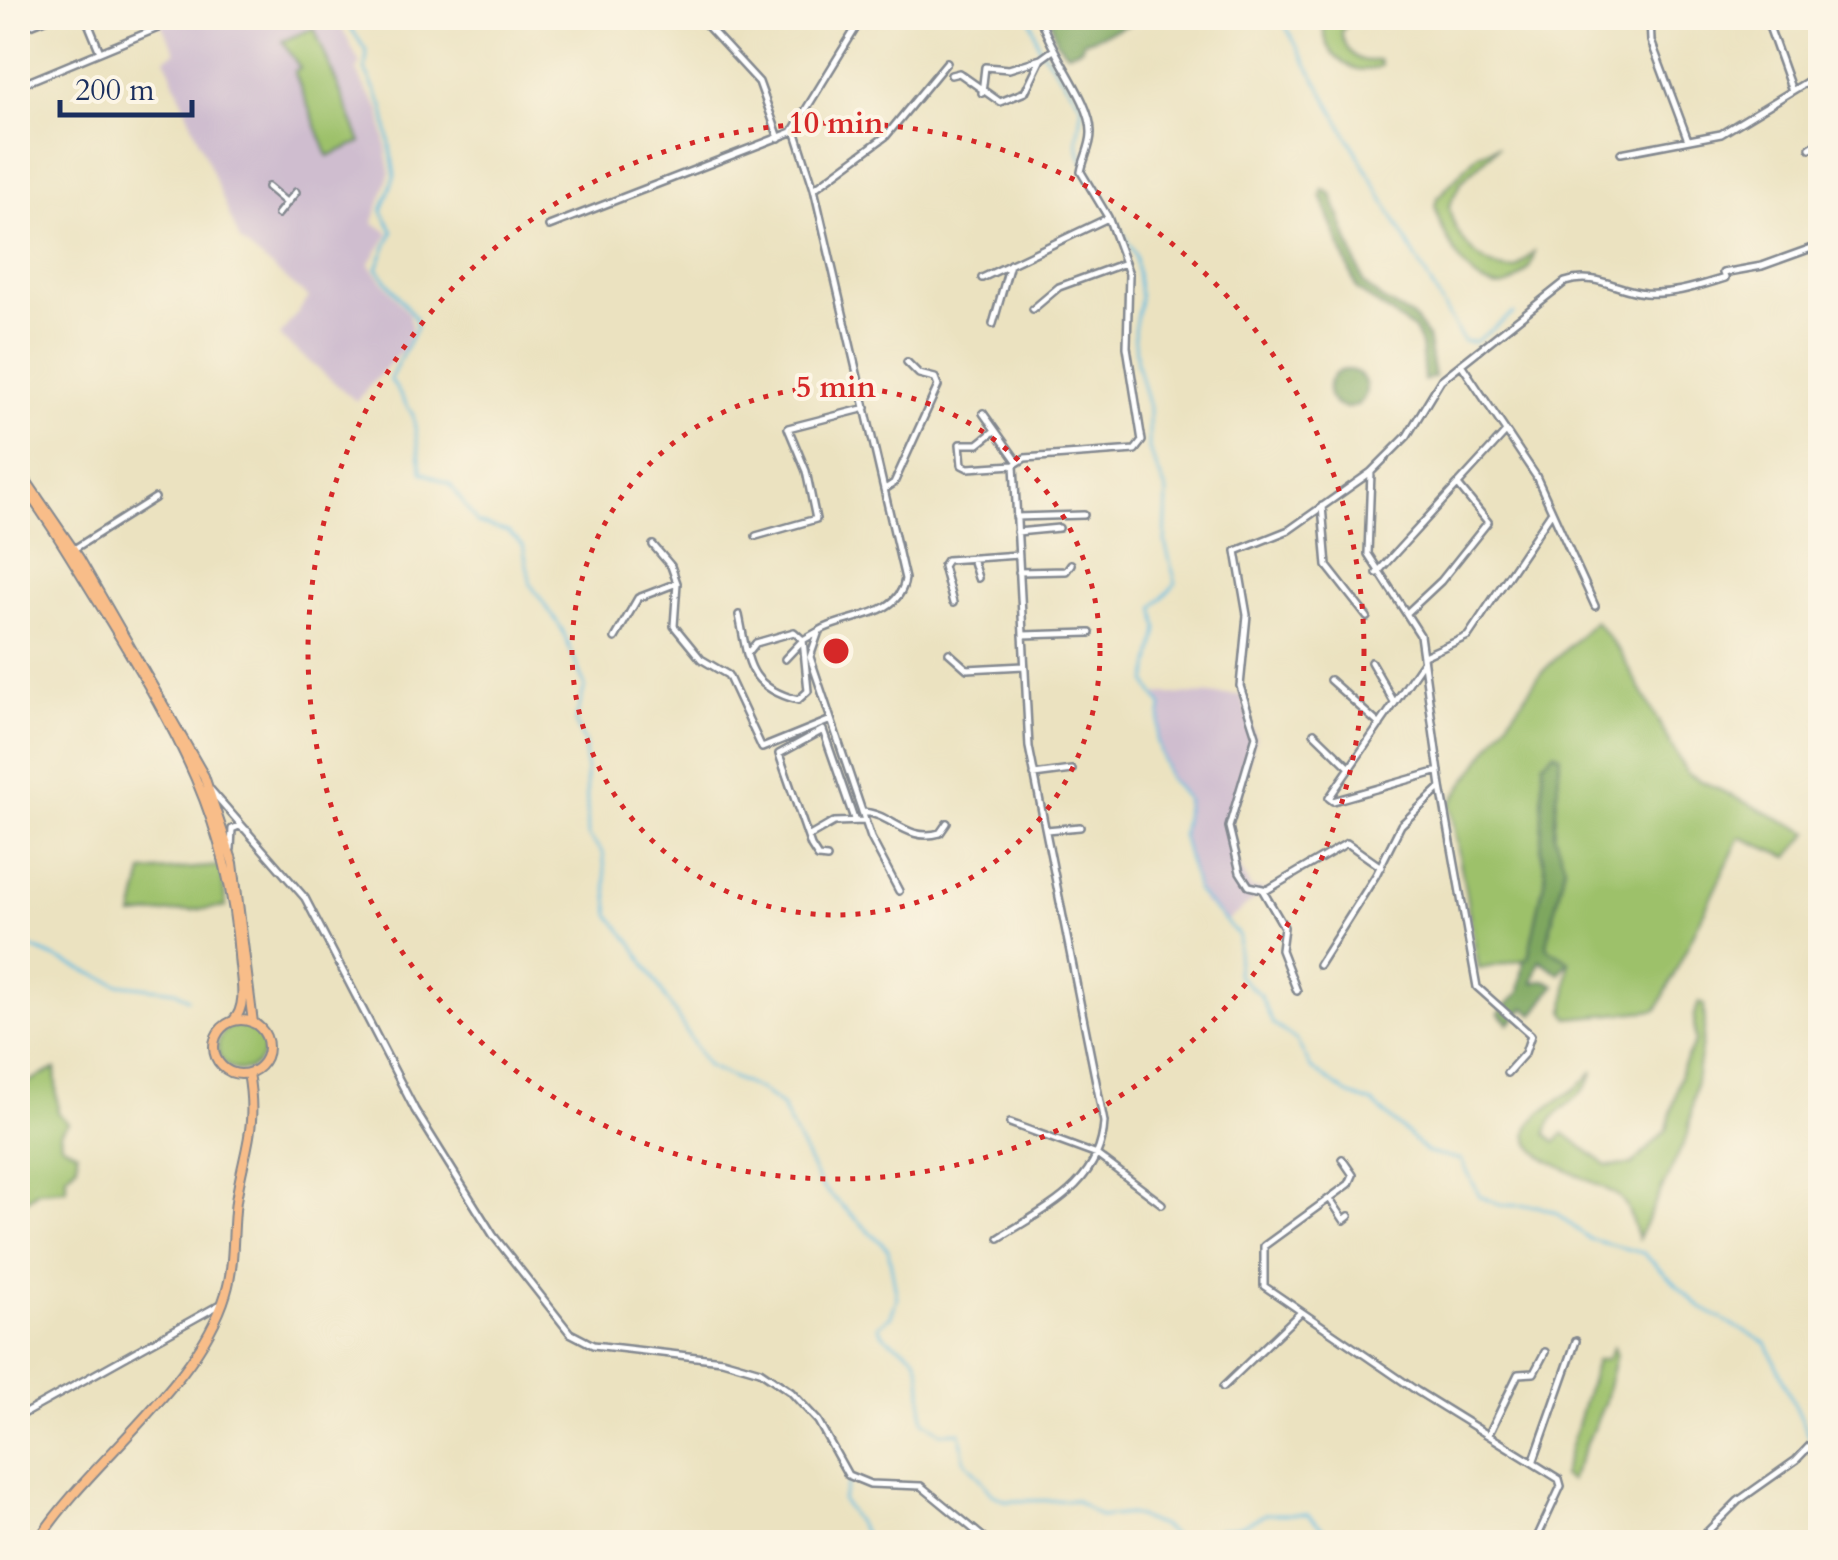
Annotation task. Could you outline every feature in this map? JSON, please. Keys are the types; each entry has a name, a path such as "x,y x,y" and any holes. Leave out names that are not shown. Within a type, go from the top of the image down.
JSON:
{"main road":[{"path":"18,469 74,549 178,723 208,787 231,856 254,1023"},
{"path":"18,479 126,648 177,735 208,800 226,860 242,1006 215,1038 215,1055 232,1072 248,1073 260,1066 268,1046 264,1032 254,1023 234,1020"},
{"path":"36,1542 98,1463 192,1364 222,1304 230,1269 236,1199 254,1124 248,1073"}],"street":[{"path":"18,30 48,18"},
{"path":"86,18 100,52"},
{"path":"700,18 759,82 779,139"},
{"path":"549,226 795,130 862,18"},
{"path":"993,432 978,444 960,444 962,464 968,468 1134,450 1140,446 1127,347 1132,292 1108,218 1082,176 1091,140 1088,112 1045,55 1040,18"},
{"path":"1650,18 1651,40 1688,140"},
{"path":"1766,18 1792,91"},
{"path":"18,86 158,28"},
{"path":"951,74 963,76 1000,102 1024,92 1045,55"},
{"path":"982,93 985,66 1009,69 1045,55"},
{"path":"814,189 886,136 948,62"},
{"path":"1621,153 1721,134 1820,74"},
{"path":"785,660 802,640 885,607 903,590 904,572 814,189 795,130"},
{"path":"1810,148 1820,142"},
{"path":"268,188 287,203"},
{"path":"278,214 296,192"},
{"path":"982,278 1108,218"},
{"path":"1298,991 1281,952 1284,928 1263,891 1242,879 1229,830 1256,739 1240,686 1247,611 1235,554 1288,530 1372,472 1407,436 1436,384 1566,282 1587,278 1633,291 1676,293 1820,245"},
{"path":"1033,309 1059,287 1125,263"},
{"path":"993,324 1010,264"},
{"path":"885,490 894,482 938,386 935,378 919,374 907,362"},
{"path":"1460,364 1536,476 1594,606"},
{"path":"756,536 816,519 790,426 866,408"},
{"path":"982,413 1015,463 1022,635 1034,775 1103,1105 1104,1127 1097,1155 1072,1191 999,1238"},
{"path":"1377,573 1505,433"},
{"path":"1372,472 1367,550 1377,573 1408,612 1424,658 1438,771 1478,986 1531,1036 1525,1053 1506,1072"},
{"path":"1408,612 1438,584 1488,522 1458,485"},
{"path":"74,549 155,498"},
{"path":"1322,506 1327,566 1367,617"},
{"path":"1438,771 1333,801 1329,796 1424,658 1468,636 1552,512"},
{"path":"1016,517 1084,516"},
{"path":"1016,532 1059,528"},
{"path":"653,545 670,566 677,583 674,626 701,659 728,675 762,748 831,720"},
{"path":"953,603 944,563 1018,555"},
{"path":"972,558 978,578"},
{"path":"1019,572 1066,570 1071,564"},
{"path":"615,638 638,598 677,583"},
{"path":"667,587 677,592"},
{"path":"739,615 748,655 752,671 764,687 798,700 808,691 802,640 792,632 756,643 748,655"},
{"path":"819,631 810,657 865,821 898,891"},
{"path":"1022,635 1090,633"},
{"path":"949,653 967,669 1024,666"},
{"path":"1371,662 1394,703"},
{"path":"1330,680 1380,725"},
{"path":"826,858 816,855 808,838 778,756 823,730 854,819"},
{"path":"1314,733 1350,767"},
{"path":"1034,775 1072,770"},
{"path":"208,787 308,903 415,1110 493,1235 570,1334 593,1345 722,1360 760,1371 784,1385 818,1421 848,1475 870,1484 905,1482 921,1486 989,1542"},
{"path":"1319,965 1405,820 1441,787"},
{"path":"862,812 882,816 896,828 921,835 940,833 947,823"},
{"path":"808,838 816,829 854,819 865,821"},
{"path":"231,856 234,827 242,827 254,836"},
{"path":"1046,830 1080,827"},
{"path":"1263,891 1282,884 1346,843 1380,867"},
{"path":"1010,1123 1097,1155 1162,1204"},
{"path":"1342,1159 1353,1178 1262,1250 1266,1288 1562,1483 1535,1542"},
{"path":"1330,1199 1344,1220 1350,1216"},
{"path":"18,1418 222,1304"},
{"path":"1223,1387 1301,1312"},
{"path":"1534,1463 1576,1341"},
{"path":"1489,1435 1518,1374 1534,1373 1544,1352"},
{"path":"1697,1542 1738,1501 1815,1441"}],"shaded area":[{"path":"149,18 337,18 360,64 357,71 380,110 390,172 373,222 389,233 369,264 408,313 412,329 403,349 356,401 279,336 309,298 240,241 165,58 176,52 161,24 153,26"},
{"path":"1157,694 1241,695 1256,739 1229,826 1237,864 1251,888 1267,890 1227,921 1203,902 1196,886 1182,835 1185,797 1168,777 1157,735 1162,706"}],"green space":[{"path":"1050,18 1136,18 1131,24 1084,41 1081,48 1067,53 1056,41"},
{"path":"1325,18 1352,18 1341,32 1346,46 1359,59 1379,60 1381,66 1359,69 1339,59 1326,41"},
{"path":"314,28 361,142 328,156 294,71 300,68 282,41"},
{"path":"1499,146 1461,182 1449,206 1463,240 1492,265 1516,269 1534,252 1525,273 1503,286 1489,285 1464,266 1445,234 1435,205 1478,154"},
{"path":"1323,189 1332,194 1364,284 1413,317 1427,336 1434,377 1424,381 1421,345 1414,330 1357,290 1321,196"},
{"path":"1347,370 1360,376 1366,389 1360,402 1347,408 1334,402 1328,389 1334,376"},
{"path":"1595,621 1620,652 1687,774 1809,833 1788,857 1740,837 1657,1010 1569,1018 1565,1012 1569,961 1546,947 1565,866 1554,835 1560,755 1541,851 1546,872 1528,959 1479,969 1450,804 1541,673"},
{"path":"1554,752 1560,755 1554,835 1565,866 1546,947 1569,961 1560,974 1540,960 1533,983 1545,980 1555,985 1534,1015 1525,1008 1509,1024 1499,1013 1519,992 1546,872 1541,851 1543,763"},
{"path":"221,866 226,907 133,916 143,872"},
{"path":"1699,1002 1704,1005 1705,1023 1688,1134 1638,1239 1623,1201 1534,1149 1528,1138 1529,1127 1593,1071 1585,1088 1554,1117 1546,1134 1556,1142 1564,1133 1607,1166 1632,1165 1667,1129 1683,1065 1695,1042 1694,1017"},
{"path":"241,1024 257,1031 264,1047 257,1063 241,1070 225,1063 218,1047 225,1031"},
{"path":"55,1069 58,1113 68,1123 60,1132 61,1144 77,1152 77,1165 66,1175 66,1189 38,1191 18,1206 18,1087"},
{"path":"1613,1347 1616,1354 1604,1404 1570,1481 1562,1476 1596,1361 1607,1359"}],"waterway":[{"path":"344,18 367,52 365,70 384,108 395,175 382,211 393,231 377,268 415,318 416,328 390,379 413,415 422,472 450,484 477,523 508,532 523,545 531,585 562,629 585,686 575,722 585,744 588,836 603,853 610,915 633,944 707,1066 762,1091 781,1106 821,1186 888,1249 897,1298 891,1316 878,1326 885,1337 917,1361 923,1420 941,1433 960,1432 964,1459 994,1495 1007,1501 1075,1500 1101,1517 1130,1514 1161,1526 1180,1540 1206,1538 1218,1529 1241,1526 1266,1514 1307,1514 1338,1542"},
{"path":"1030,18 1039,47 1082,105 1077,140 1081,157 1135,255 1140,299 1134,331 1137,364 1149,408 1149,450 1167,493 1165,543 1176,583 1154,607 1158,629 1147,683 1162,706 1157,740 1168,777 1187,800 1182,835 1197,891 1239,936 1237,975 1260,995 1273,1024 1297,1041 1311,1068 1348,1094 1373,1103 1428,1153 1461,1160 1480,1196 1499,1205 1537,1206 1555,1212 1589,1239 1643,1253 1700,1307 1766,1343 1812,1442 1820,1450"},
{"path":"1281,18 1463,341 1475,342 1514,313"},
{"path":"18,942 117,984 176,991 188,999"},
{"path":"849,1482 842,1500 870,1542"},
{"path":"265,1542 296,1535 317,1540"}]}
